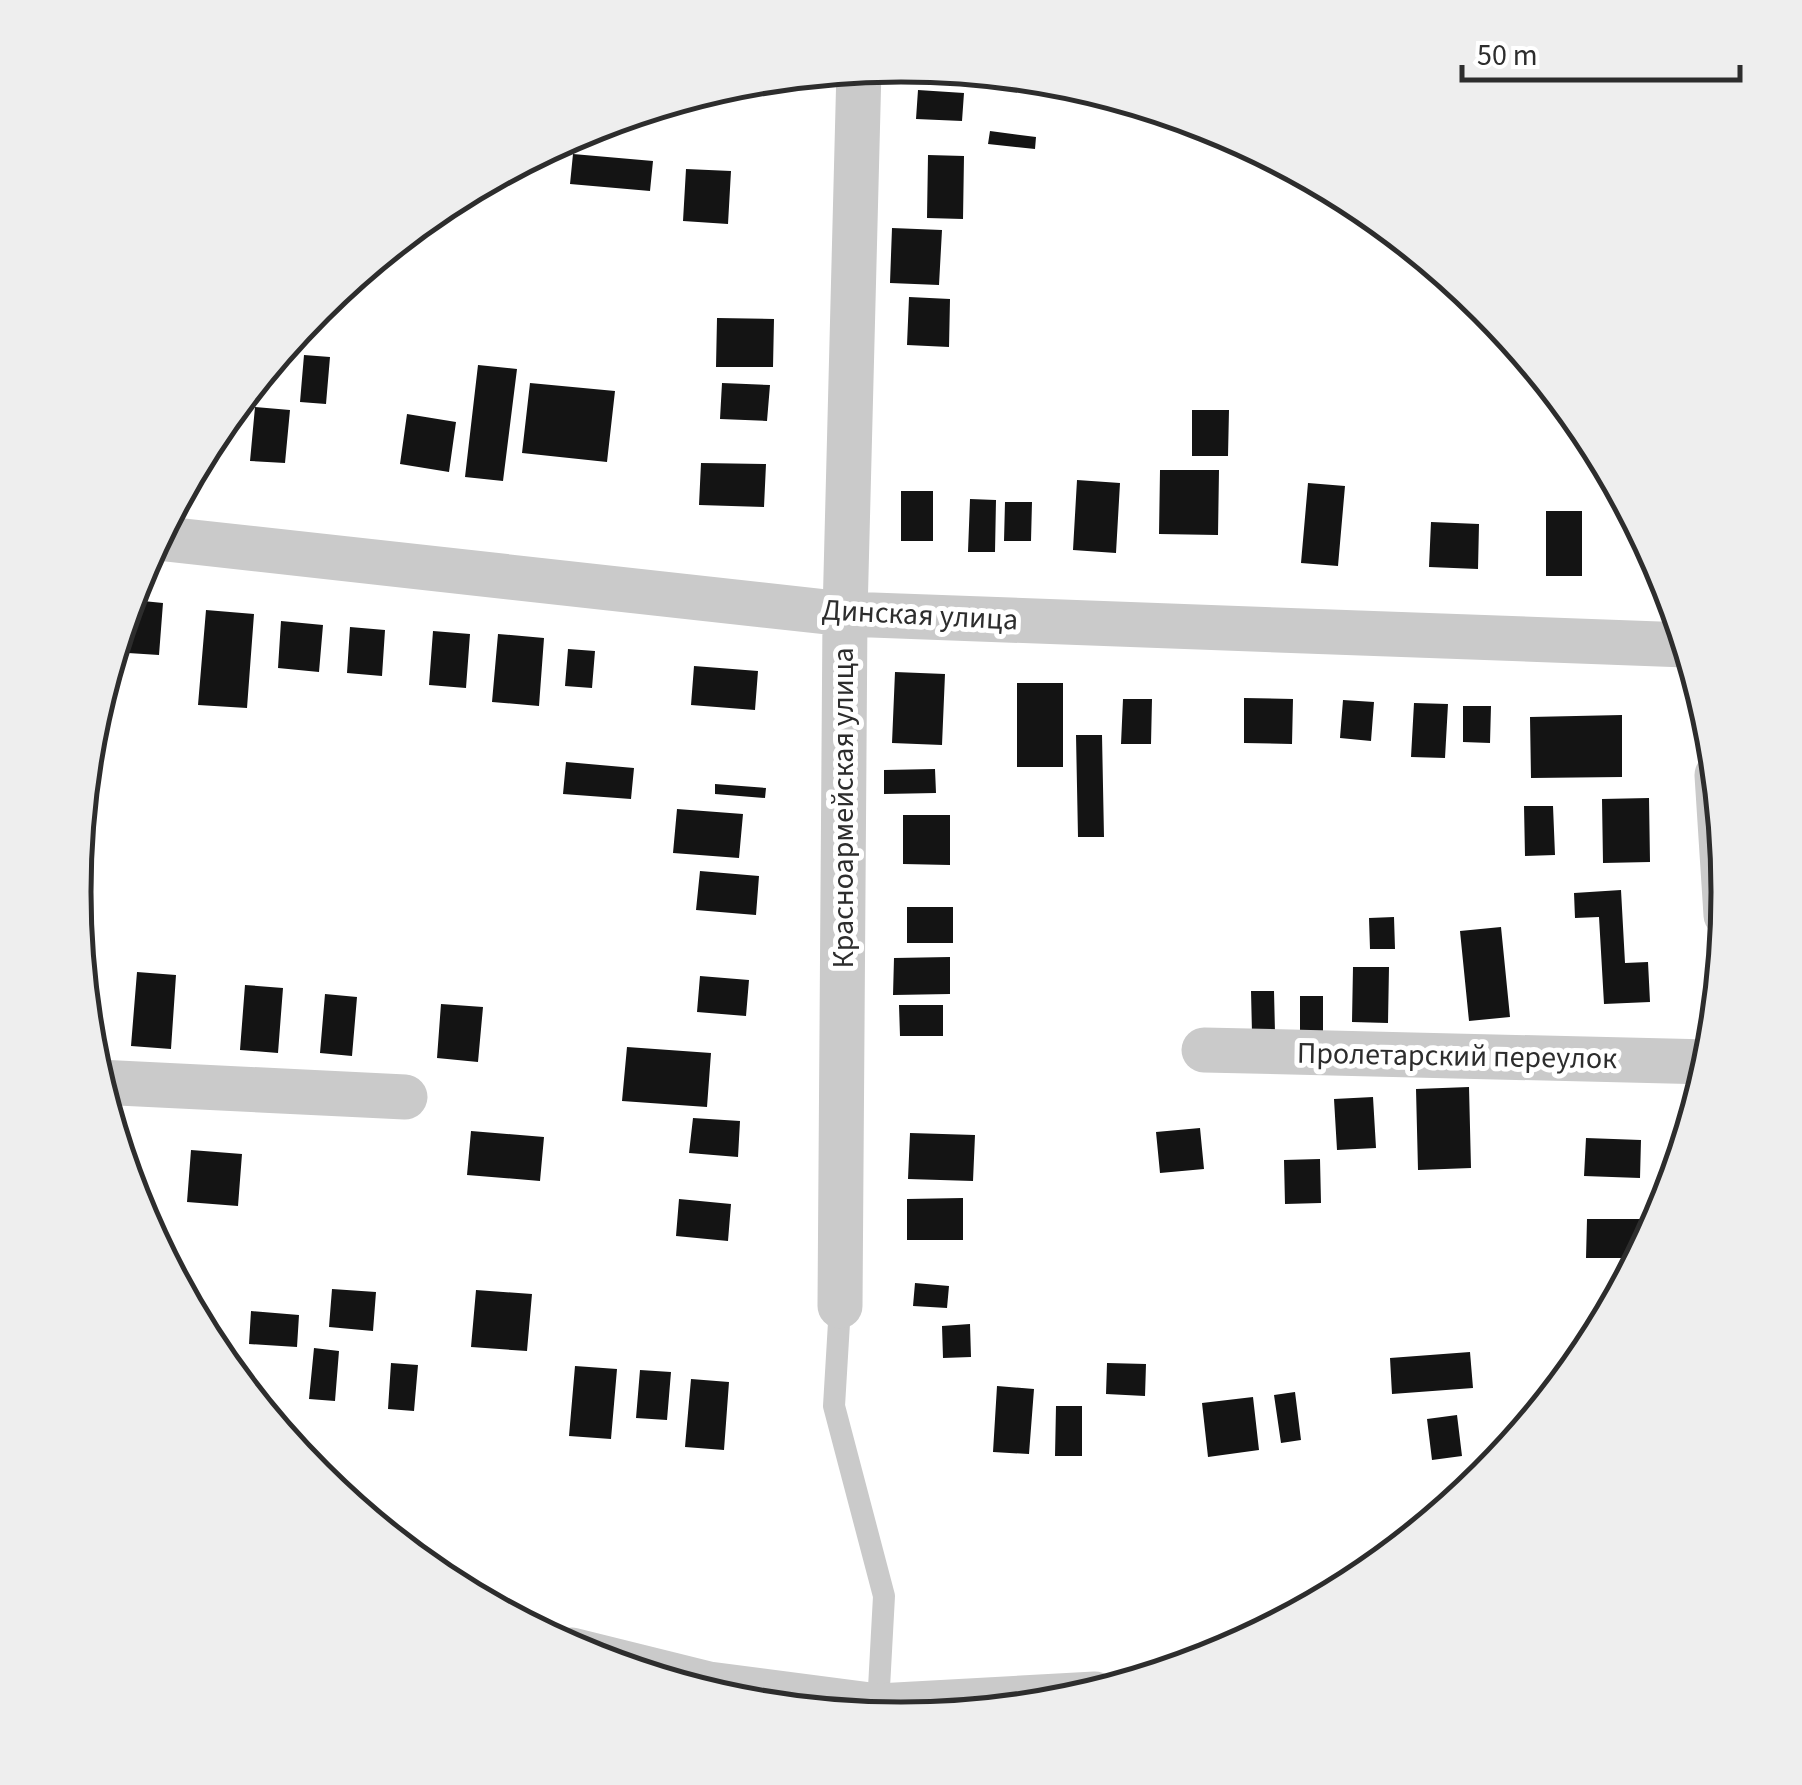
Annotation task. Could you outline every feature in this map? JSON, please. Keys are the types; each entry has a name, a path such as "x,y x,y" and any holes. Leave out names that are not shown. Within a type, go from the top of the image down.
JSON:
{"street":[{"name":"Красноармейская улица","path":"840,1306 845,614 859,84"},
{"name":"Динская улица","path":"172,540 845,614 1672,644"},
{"name":"Пролетарский переулок","path":"1204,1050 1693,1062"},
{"path":"114,1083 405,1097"},
{"path":"776,1693 817,1698"}],"lane":[{"path":"840,1306 834,1406 884,1596 878,1702"}],"building":[{"path":"918,90 964,93 962,121 916,119"},
{"path":"990,131 1036,137 1035,149 988,144"},
{"path":"573,154 653,161 650,191 570,184"},
{"path":"928,155 964,156 963,219 927,218"},
{"path":"686,169 731,171 728,224 683,221"},
{"path":"892,228 942,230 939,285 890,283"},
{"path":"909,297 950,299 949,347 907,345"},
{"path":"717,318 774,319 773,367 716,367"},
{"path":"304,355 330,357 326,404 300,402"},
{"path":"478,365 517,369 503,481 465,477"},
{"path":"530,383 615,391 607,462 522,453"},
{"path":"722,383 770,385 767,421 720,419"},
{"path":"255,407 290,410 285,463 250,461"},
{"path":"1192,410 1229,410 1228,456 1192,456"},
{"path":"407,414 456,422 449,472 400,464"},
{"path":"701,463 766,464 764,507 699,505"},
{"path":"1160,470 1219,470 1218,535 1159,534"},
{"path":"1077,480 1120,483 1116,553 1073,550"},
{"path":"1308,483 1345,486 1338,566 1301,563"},
{"path":"901,491 933,491 933,541 901,541"},
{"path":"970,499 996,500 995,552 968,552"},
{"path":"1005,502 1032,502 1031,541 1004,541"},
{"path":"1546,511 1582,511 1582,576 1546,576"},
{"path":"1431,522 1479,524 1478,569 1429,567"},
{"path":"146,601 163,603 159,655 128,653"},
{"path":"206,610 254,614 247,708 198,705"},
{"path":"281,621 323,625 319,672 278,668"},
{"path":"350,627 385,630 382,676 347,673"},
{"path":"433,631 470,634 466,688 429,685"},
{"path":"498,634 544,638 539,706 492,702"},
{"path":"568,649 595,651 592,688 565,686"},
{"path":"694,666 758,671 755,710 691,705"},
{"path":"895,672 945,674 942,745 892,743"},
{"path":"1017,683 1063,683 1063,767 1017,767"},
{"path":"1244,698 1293,699 1292,744 1244,743"},
{"path":"1123,699 1152,699 1151,744 1121,744"},
{"path":"1343,700 1374,702 1371,741 1340,738"},
{"path":"1414,703 1448,704 1445,758 1411,757"},
{"path":"1463,706 1491,706 1490,743 1463,742"},
{"path":"1622,715 1622,777 1531,778 1530,717"},
{"path":"1076,735 1102,735 1104,837 1078,837"},
{"path":"566,762 634,768 631,799 563,794"},
{"path":"935,769 936,793 884,794 884,770"},
{"path":"715,784 766,788 765,798 715,794"},
{"path":"1649,798 1650,862 1603,863 1602,799"},
{"path":"1524,806 1553,806 1555,855 1525,856"},
{"path":"677,809 743,814 739,858 673,853"},
{"path":"903,815 950,815 950,865 903,864"},
{"path":"700,871 759,876 756,915 696,910"},
{"path":"1621,890 1625,963 1648,962 1650,1002 1604,1004 1599,917 1575,918 1574,893"},
{"path":"907,907 953,907 953,943 907,943"},
{"path":"1394,917 1395,949 1370,949 1369,918"},
{"path":"1501,927 1510,1017 1469,1021 1460,931"},
{"path":"950,957 950,994 893,995 894,958"},
{"path":"1353,967 1389,967 1388,1023 1352,1022"},
{"path":"137,972 176,975 171,1049 131,1046"},
{"path":"700,976 749,980 746,1016 697,1012"},
{"path":"245,985 283,988 278,1053 240,1050"},
{"path":"1251,991 1274,991 1275,1033 1252,1033"},
{"path":"325,994 357,997 352,1056 320,1053"},
{"path":"1300,996 1323,996 1323,1037 1300,1037"},
{"path":"441,1004 483,1007 478,1062 437,1058"},
{"path":"899,1005 943,1005 943,1036 900,1036"},
{"path":"627,1047 711,1053 707,1107 622,1101"},
{"path":"1469,1087 1471,1168 1418,1170 1416,1089"},
{"path":"1373,1097 1376,1148 1337,1150 1334,1099"},
{"path":"693,1118 740,1121 738,1157 689,1153"},
{"path":"1200,1128 1204,1169 1160,1173 1156,1132"},
{"path":"471,1131 544,1137 540,1181 467,1175"},
{"path":"910,1133 975,1135 973,1181 908,1179"},
{"path":"1586,1138 1641,1140 1640,1178 1584,1176"},
{"path":"191,1150 242,1154 238,1206 187,1202"},
{"path":"1320,1159 1321,1203 1285,1204 1284,1160"},
{"path":"963,1198 963,1240 907,1240 907,1199"},
{"path":"679,1199 731,1204 728,1241 676,1236"},
{"path":"1587,1219 1641,1219 1623,1258 1586,1258"},
{"path":"915,1283 949,1286 947,1308 913,1306"},
{"path":"332,1289 376,1292 373,1331 329,1327"},
{"path":"476,1290 532,1294 527,1351 471,1347"},
{"path":"251,1311 299,1315 297,1347 249,1344"},
{"path":"970,1324 971,1357 943,1358 942,1326"},
{"path":"314,1348 339,1351 335,1401 309,1399"},
{"path":"1470,1352 1473,1388 1392,1394 1390,1358"},
{"path":"391,1363 418,1365 414,1411 388,1409"},
{"path":"1107,1363 1146,1364 1145,1396 1106,1394"},
{"path":"575,1366 617,1369 611,1439 569,1436"},
{"path":"640,1370 671,1372 667,1420 636,1418"},
{"path":"691,1379 729,1382 724,1450 685,1447"},
{"path":"997,1386 1034,1389 1029,1454 993,1452"},
{"path":"1295,1392 1301,1440 1281,1443 1274,1395"},
{"path":"1253,1397 1259,1450 1208,1457 1202,1403"},
{"path":"1056,1406 1082,1406 1082,1456 1055,1456"},
{"path":"1457,1415 1462,1456 1432,1460 1427,1419"}]}
